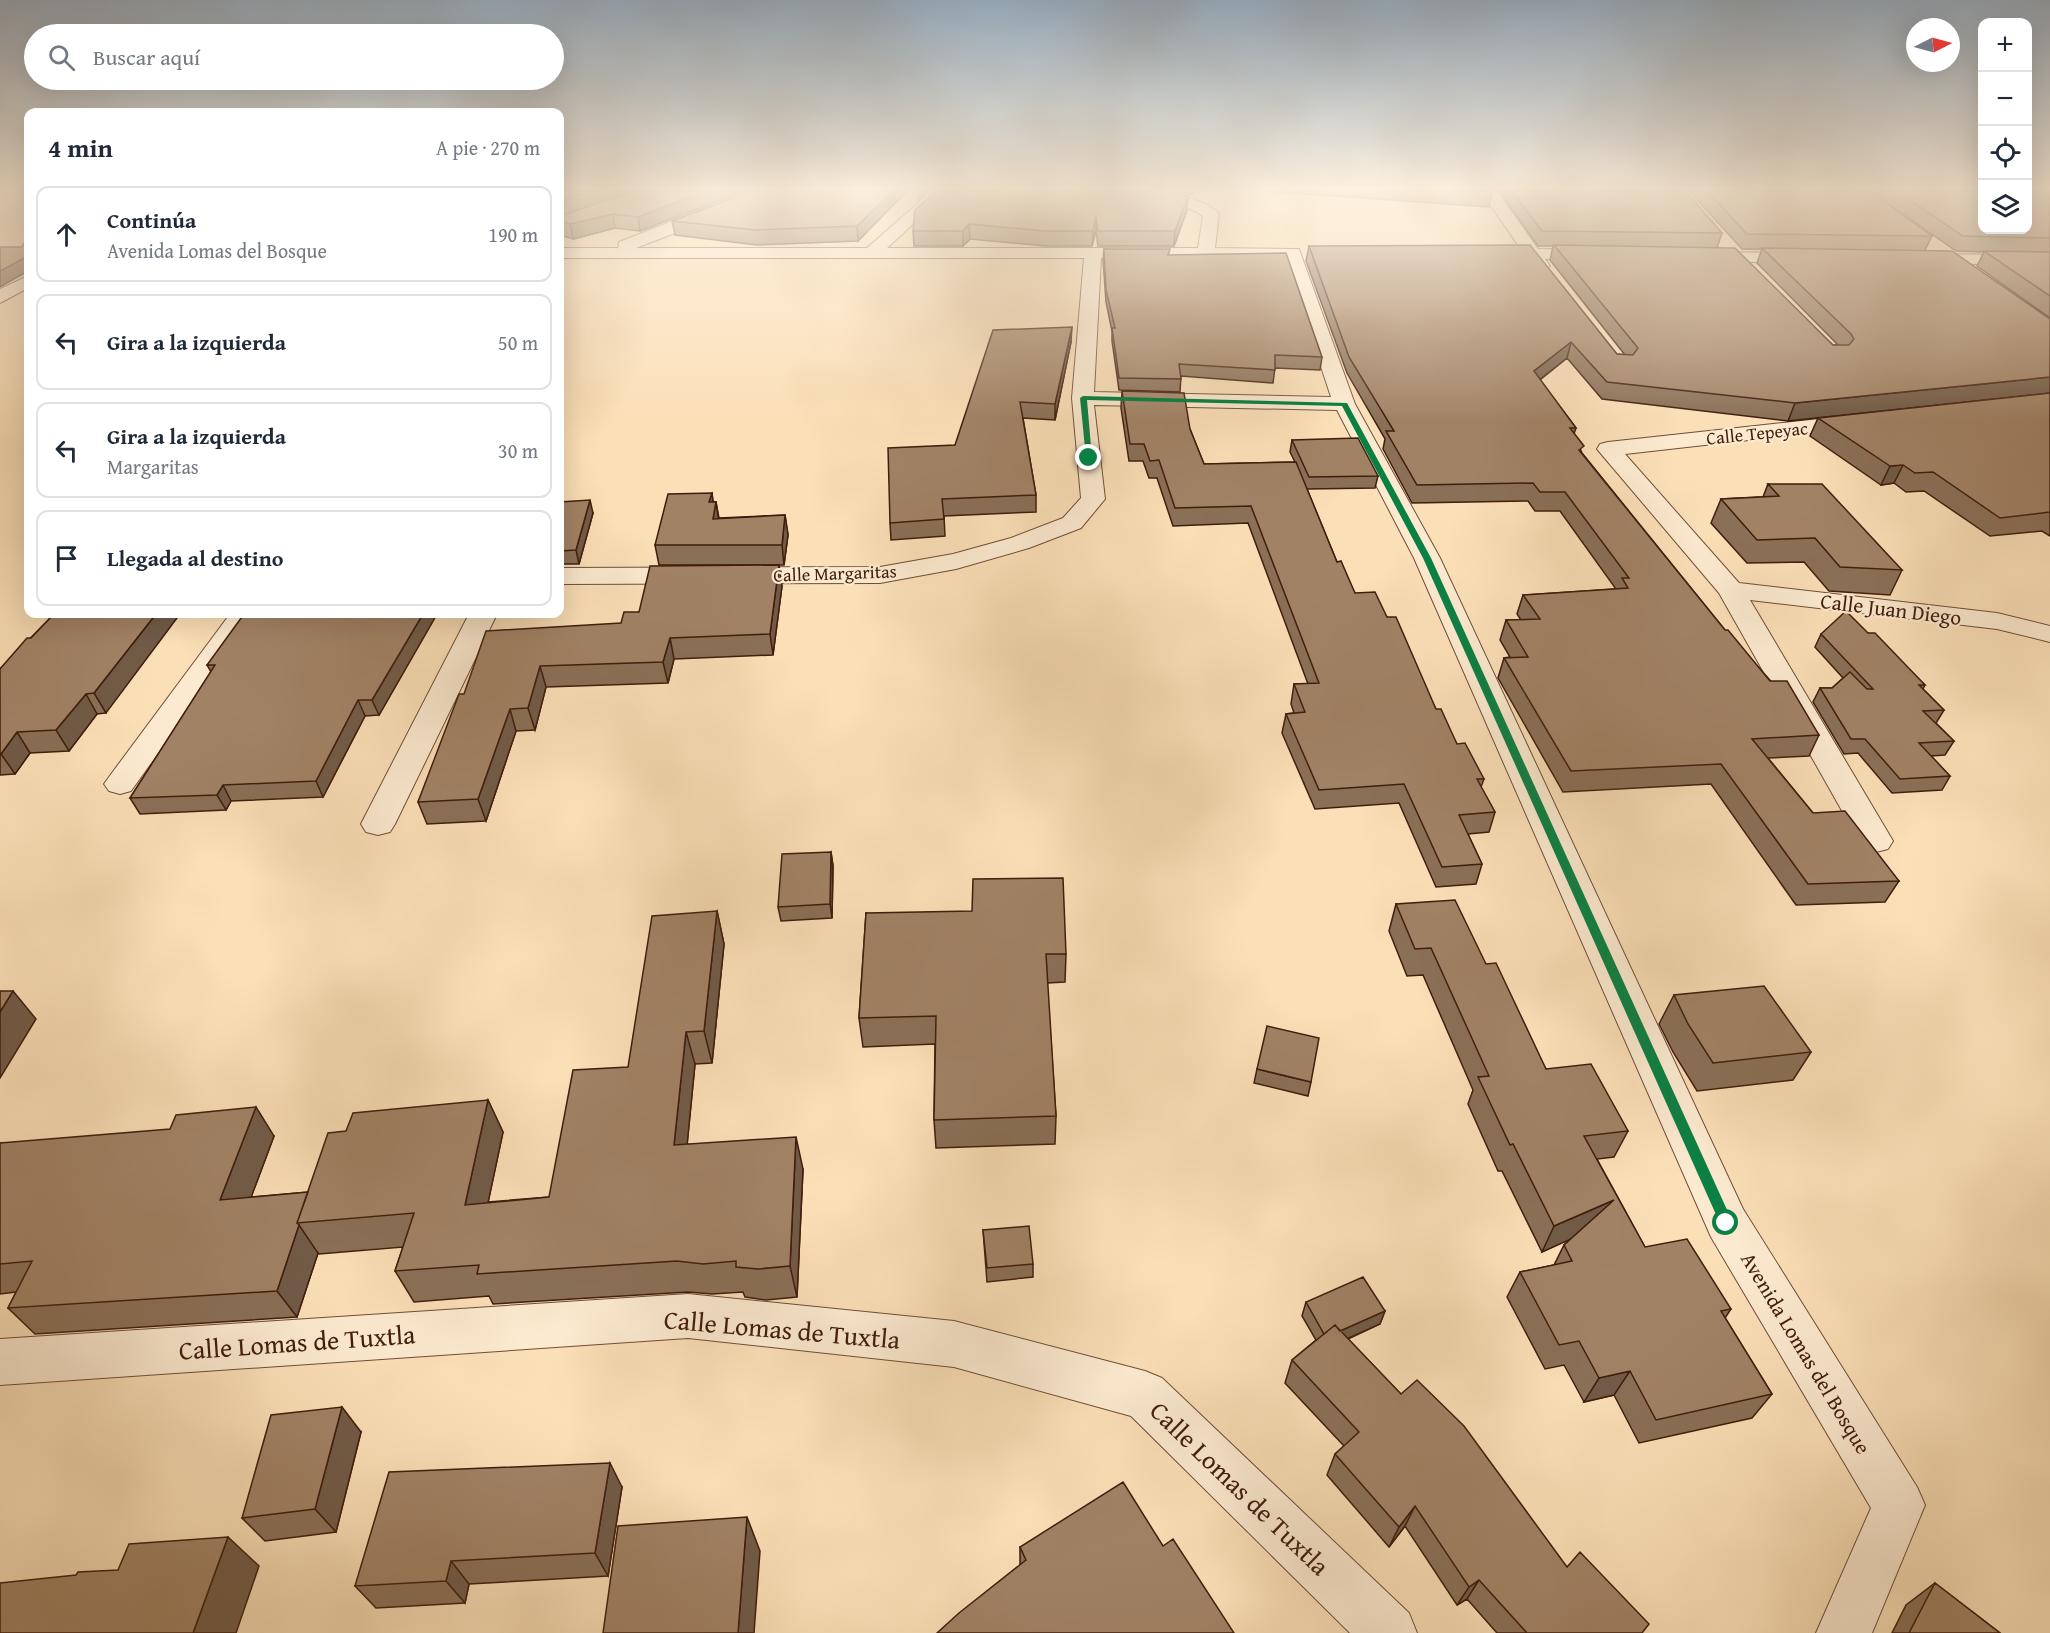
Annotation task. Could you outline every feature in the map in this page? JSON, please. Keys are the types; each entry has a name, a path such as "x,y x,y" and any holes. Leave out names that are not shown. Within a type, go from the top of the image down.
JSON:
{"street":[{"path":"1093,267 1083,398 1344,404"},
{"name":"Avenida Lomas del Bosque","path":"1308,267 1344,404 1427,558 1726,1223 1899,1505 1844,1633"},
{"path":"1543,267 1554,281"},
{"path":"1747,267 1754,274"},
{"path":"1962,267 1977,278"},
{"path":"0,297 24,283"},
{"name":"Calle Margaritas","path":"564,576 880,575 956,561 1020,543 1072,523 1093,499 1083,398"},
{"name":"Calle Tepeyac","path":"1731,590 1608,449 1875,420"},
{"path":"1731,590 1876,841"},
{"name":"Calle Juan Diego","path":"1731,590 1997,621 2050,634"},
{"path":"120,784 241,618"},
{"path":"378,824 481,618"},
{"name":"Calle Lomas de Tuxtla","path":"0,1362 688,1316 954,1344 1145,1395 1389,1633"}],"building":[{"path":"1105,267 1291,267 1322,357 1275,355 1275,370 1179,364 1181,379 1119,378 1112,328 1115,328 1106,290"},
{"path":"1317,267 1548,267 1617,354 1633,355 1638,348 1572,267 1754,267 1833,345 1849,345 1854,339 1782,267 1975,267 2050,319 2050,377 1795,403 1607,382 1571,342 1534,371 1576,428 1570,428 1584,446 1579,450 1725,630 1728,630 1770,681 1787,681 1819,735 1752,739 1813,813 1845,811 1899,881 1808,884 1721,764 1571,771 1504,658 1528,657 1506,620 1540,619 1523,595 1628,588 1622,578 1629,578 1565,492 1540,492 1533,483 1417,485 1386,431 1394,431 1349,357"},
{"path":"2008,267 2050,267 2050,296"},
{"path":"1072,327 1055,404 1020,402 1036,495 942,499 944,519 890,523 888,448 955,445 993,330"},
{"path":"1122,391 1184,393 1190,429 1204,464 1296,462 1337,562 1341,561 1355,593 1375,592 1387,617 1396,617 1436,709 1441,709 1457,744 1465,743 1484,779 1477,779 1495,812 1459,815 1482,864 1442,867 1404,784 1319,790 1286,714 1305,712 1294,684 1319,683 1251,506 1175,508 1159,460 1150,461 1144,444 1130,444"},
{"path":"2050,393 2050,512 2000,518 1933,472 1915,473 1903,465 1890,466 1818,418"},
{"path":"1358,438 1378,476 1309,477 1292,440"},
{"path":"1768,484 1822,484 1902,570 1840,567 1815,538 1757,540 1721,499 1779,496"},
{"path":"712,493 709,502 716,502 713,519 785,515 782,545 655,545 668,494"},
{"path":"590,500 576,550 564,551 564,502"},
{"path":"779,565 770,634 670,638 663,662 540,666 528,708 510,709 478,799 418,802 459,694 464,694 486,631 621,623 624,612 639,612 650,566"},
{"path":"1846,611 1868,633 1875,633 1925,685 1919,685 1944,710 1923,711 1954,741 1919,743 1950,776 1900,779 1865,739 1851,739 1820,688 1832,688 1850,672 1867,689 1873,689 1821,634"},
{"path":"50,618 153,618 94,693 86,694 56,730 17,732 0,754 0,669 27,638 31,638"},
{"path":"241,618 421,618 372,700 358,700 316,781 223,785 217,795 130,798 215,665 207,665"},
{"path":"831,852 830,904 778,907 782,854"},
{"path":"1063,878 1066,954 1046,954 1056,1116 934,1120 936,1016 859,1018 866,913 972,911 973,879"},
{"path":"1455,900 1486,964 1496,963 1546,1069 1591,1064 1628,1131 1584,1136 1645,1247 1687,1239 1731,1309 1721,1311 1772,1394 1656,1420 1630,1371 1599,1378 1579,1341 1559,1345 1520,1272 1572,1261 1564,1245 1614,1200 1554,1226 1513,1144 1510,1145 1478,1077 1489,1076 1431,948 1415,949 1396,904"},
{"path":"717,911 704,1031 686,1032 674,1145 796,1137 790,1266 758,1269 736,1267 736,1261 703,1264 677,1261 477,1274 479,1265 395,1271 414,1213 297,1223 328,1133 346,1131 353,1113 488,1100 465,1205 549,1197 573,1070 628,1067 652,916"},
{"path":"1764,986 1811,1052 1713,1063 1688,1024 1674,995"},
{"path":"0,991 13,991 0,1012"},
{"path":"1267,1026 1319,1038 1311,1082 1257,1069"},
{"path":"256,1107 220,1200 308,1192 277,1291 8,1308 32,1261 0,1264 0,1143 170,1129 176,1115"},
{"path":"1029,1226 1033,1264 987,1268 983,1230"},
{"path":"1363,1277 1385,1311 1340,1331 1335,1325 1324,1334 1306,1302"},
{"path":"1335,1325 1401,1394 1417,1380 1464,1426 1567,1567 1580,1552 1649,1624 1642,1633 1527,1633 1479,1580 1469,1587 1415,1506 1399,1527 1335,1454 1359,1432 1292,1360"},
{"path":"342,1407 315,1509 242,1518 271,1415"},
{"path":"610,1463 595,1553 451,1561 446,1581 355,1586 389,1472"},
{"path":"1123,1482 1163,1546 1173,1539 1234,1633 937,1633 1026,1560 1020,1547"},
{"path":"747,1517 738,1633 603,1633 618,1526"},
{"path":"228,1537 193,1633 0,1633 0,1583 76,1575 78,1572 118,1570 129,1544"},
{"path":"1935,1583 2000,1633 1909,1633"}],"route":[{"path":"1089,458 1083,398 1344,404 1427,558 1726,1223"}]}
